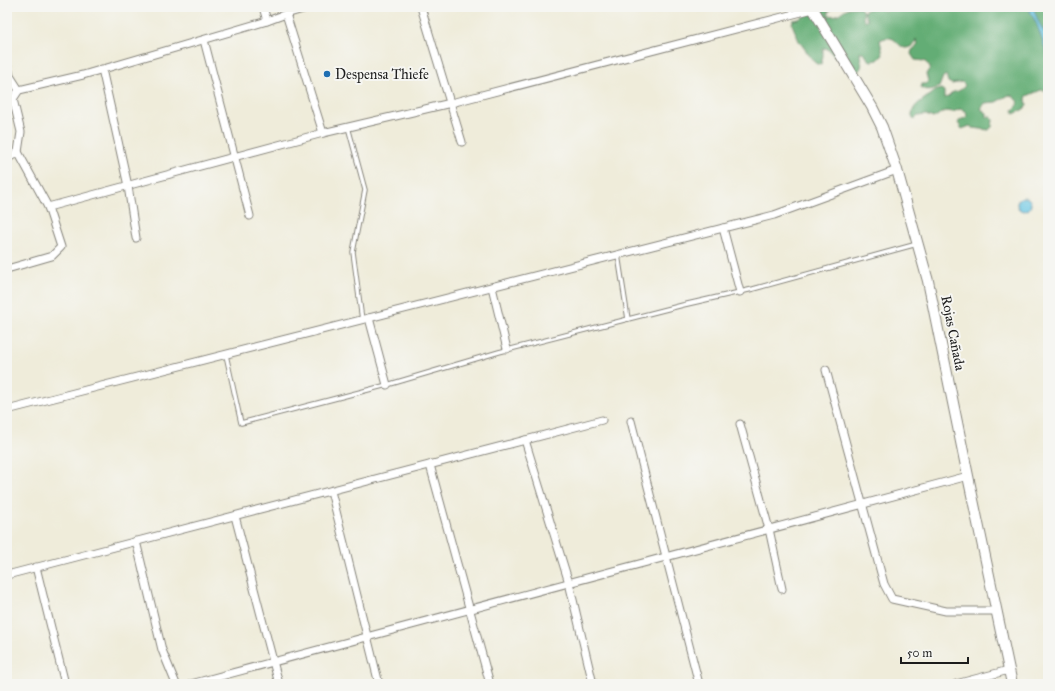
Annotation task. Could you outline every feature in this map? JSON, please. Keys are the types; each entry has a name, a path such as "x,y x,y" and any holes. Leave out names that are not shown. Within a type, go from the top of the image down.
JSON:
{"main road":[{"name":"Rojas Cañada","path":"813,8 872,107 882,127 897,170 928,281 1012,684"}],"street":[{"path":"263,7 267,21"},
{"path":"7,269 52,256 61,247 48,207 18,152 21,132 13,99 19,90 102,69 204,40 310,7"},
{"path":"421,7 462,142"},
{"path":"48,207 323,133 451,103 813,8"},
{"path":"286,14 323,133"},
{"path":"204,40 250,216"},
{"path":"7,63 10,76 19,90"},
{"path":"102,69 128,186 136,238"},
{"path":"7,159 18,152"},
{"path":"7,410 774,215 897,170"},
{"path":"723,228 740,292"},
{"path":"492,287 507,350"},
{"path":"365,319 387,385"},
{"path":"826,370 884,584 892,599 946,611 996,611"},
{"path":"7,575 602,420"},
{"path":"631,421 699,684"},
{"path":"740,424 769,529 782,589"},
{"path":"525,440 569,583 593,684"},
{"path":"430,465 490,684"},
{"path":"191,684 968,476"},
{"path":"331,491 379,684"},
{"path":"235,516 279,684"},
{"path":"136,541 162,650 176,684"},
{"path":"36,567 66,684"},
{"path":"956,684 1009,670"}],"lane":[{"path":"348,127 365,190 354,252 365,319"},
{"path":"226,355 241,423 387,385 507,350 740,292 918,244"},
{"path":"618,255 628,319"}],"green space":[{"path":"809,7 835,7 828,12 829,15 835,16 848,8 859,7 863,11 863,18 865,21 868,19 866,18 864,11 872,8 885,11 889,7 1048,7 1048,90 1041,90 1027,96 1027,106 1014,114 1013,110 1018,105 1018,102 1013,96 1009,95 996,102 985,103 981,109 987,113 987,117 991,117 993,120 992,127 989,130 973,128 970,126 962,129 958,123 960,120 967,117 966,111 960,109 953,112 946,111 933,118 926,115 918,116 915,119 912,117 914,108 935,91 941,89 944,91 944,98 948,97 953,92 960,90 965,85 962,82 952,84 948,82 946,75 943,77 939,87 930,90 921,88 922,84 926,84 928,81 926,74 930,68 926,62 915,60 911,54 912,50 918,45 916,39 915,44 904,48 892,38 880,40 883,55 878,60 871,61 863,52 860,52 862,64 855,74 826,48 823,49 821,64 817,64 799,41 792,24 793,20 799,19 806,13"}],"water":[{"path":"1028,7 1033,7 1038,21 1048,39 1048,57 1037,25"},
{"path":"1024,197 1029,199 1031,204 1029,209 1024,211 1019,209 1017,204 1019,199"}],"place":[{"name":"Despensa Thiefe","path":"327,74"}]}
